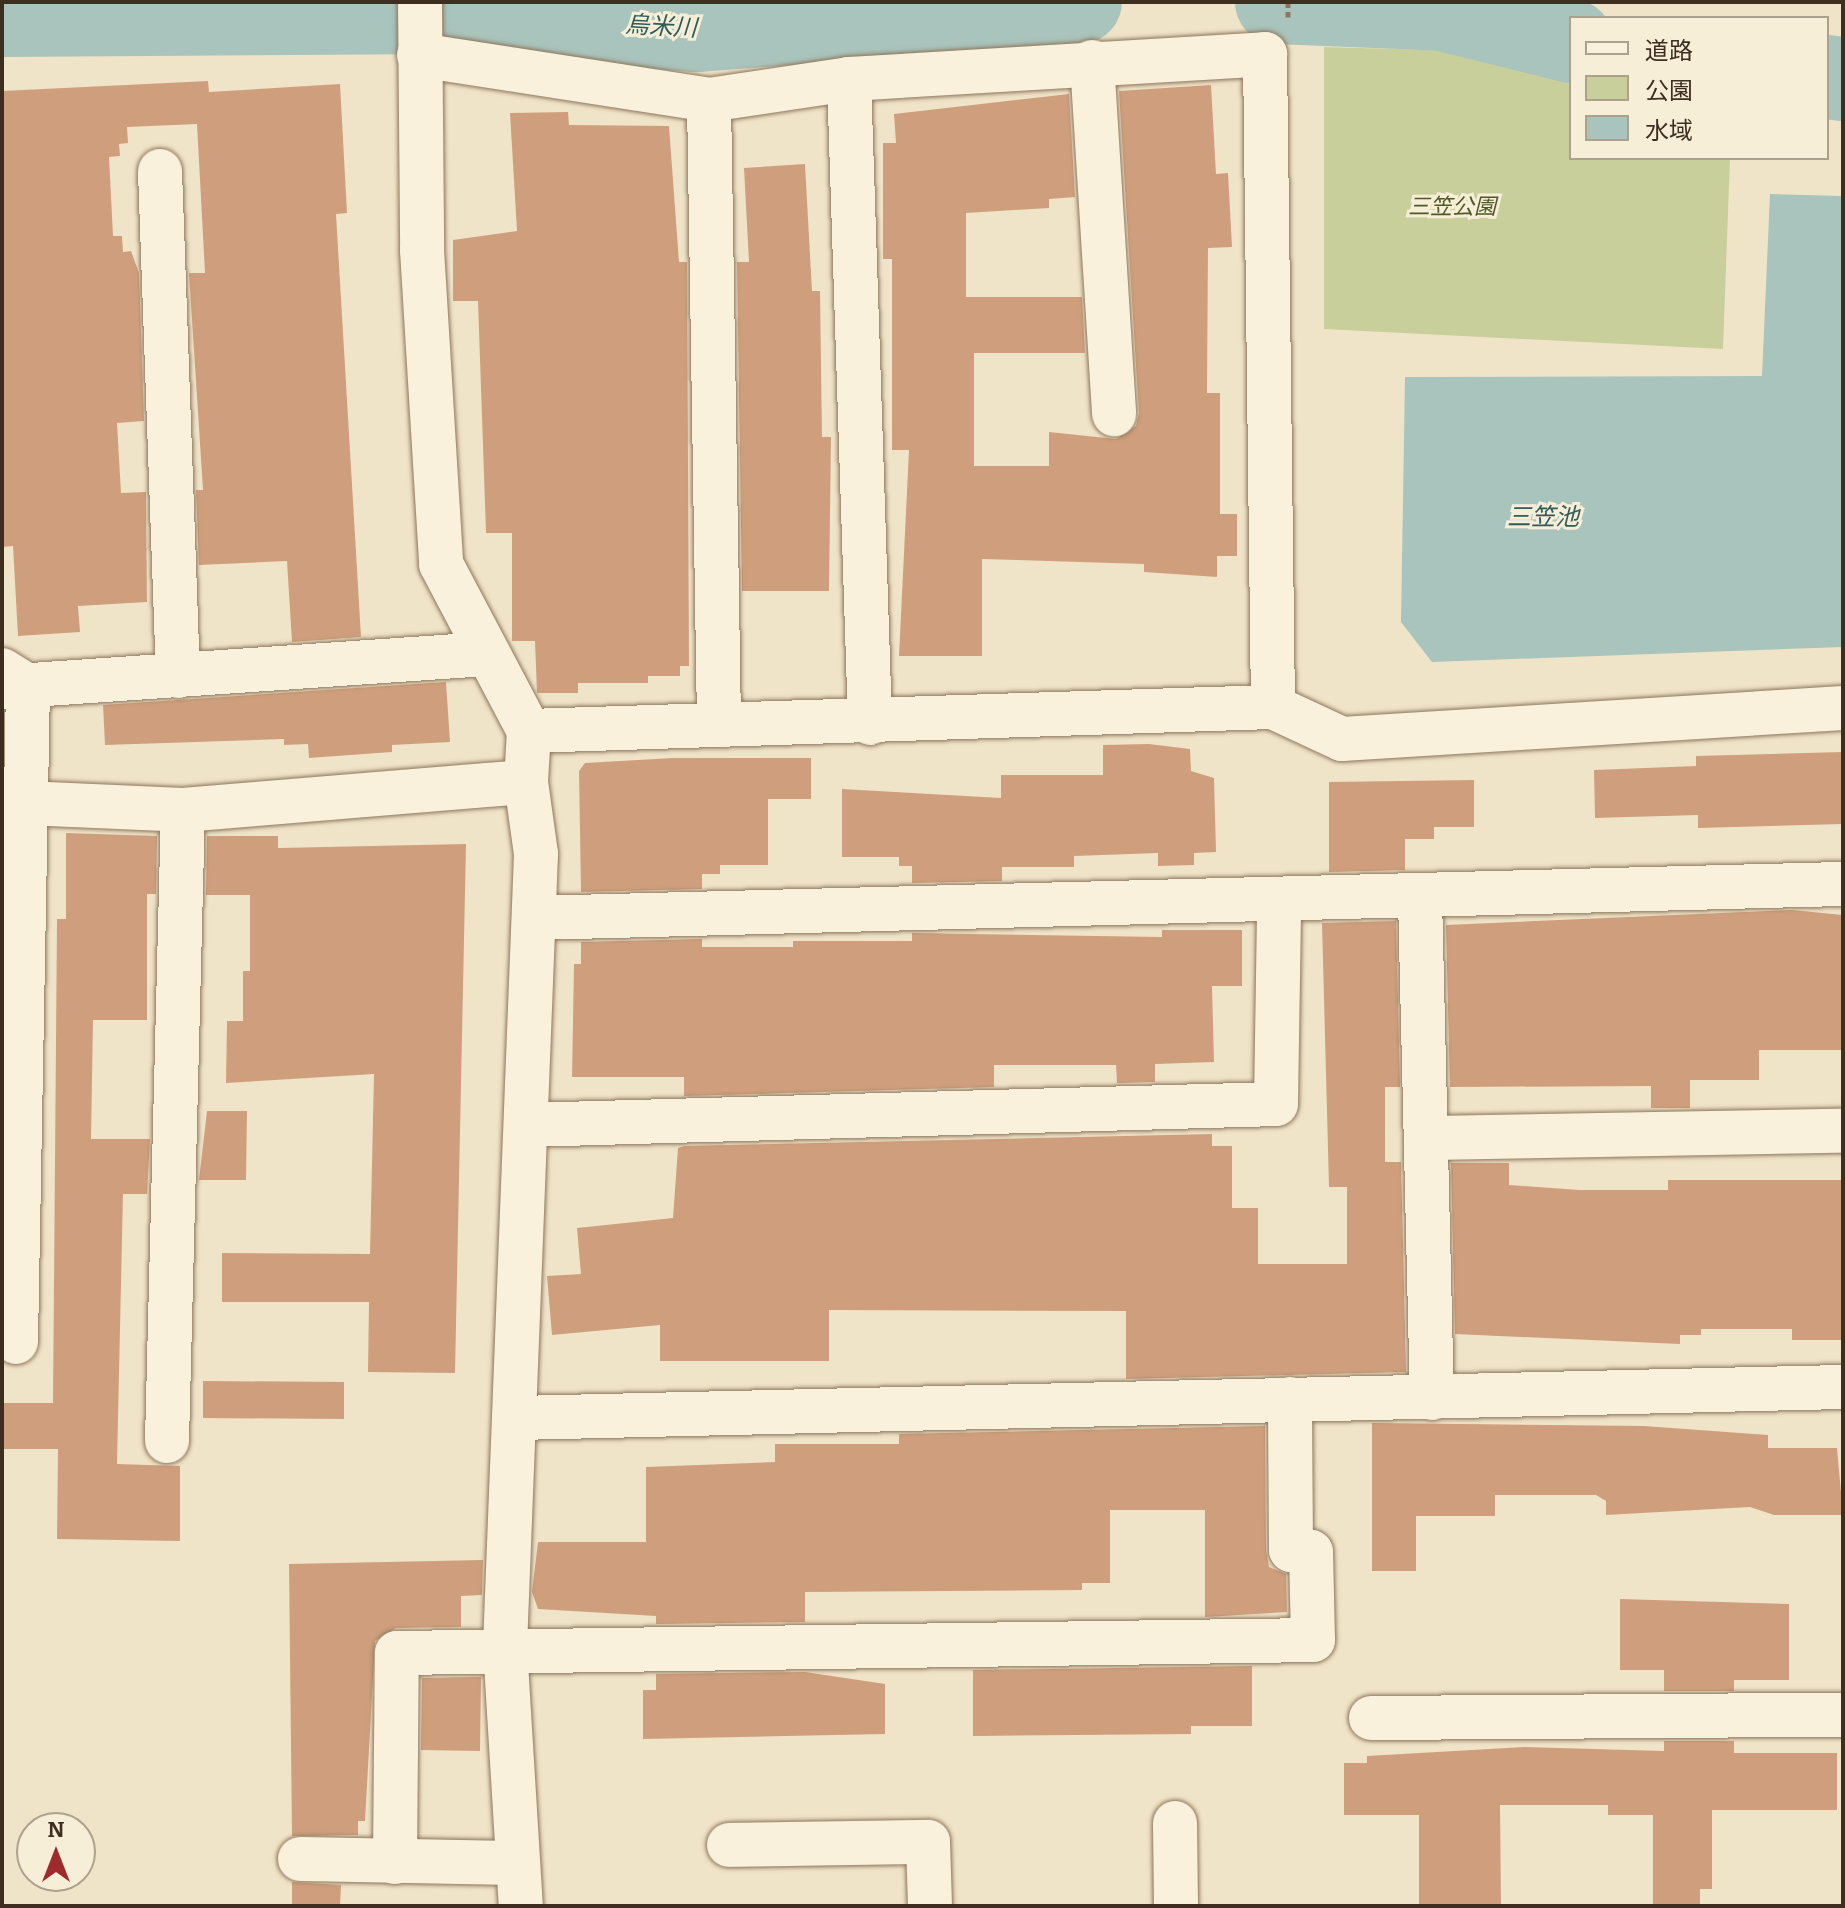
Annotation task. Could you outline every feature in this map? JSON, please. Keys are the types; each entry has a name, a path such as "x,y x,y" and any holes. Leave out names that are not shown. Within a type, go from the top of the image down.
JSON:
{"street":[{"path":"521,1906 505,1647 517,1418 534,918 526,782 529,731 484,654 441,564 422,250 420,30 709,100 849,79 1265,54 1273,707"},
{"path":"1092,62 1114,414"},
{"path":"849,79 870,723"},
{"path":"709,100 719,725"},
{"path":"160,171 178,676"},
{"path":"16,1342 11,681 178,676 484,654"},
{"path":"529,731 870,723 1273,707 1342,739 1843,708"},
{"path":"14,803 183,810 526,782"},
{"path":"167,1441 183,810"},
{"path":"534,918 1279,902 1843,884"},
{"path":"1420,898 1432,1398"},
{"path":"526,1125 1276,1104 1279,902"},
{"path":"1426,1138 1843,1131"},
{"path":"517,1418 1843,1387"},
{"path":"395,1862 397,1653 505,1647 1313,1640 1311,1552 1291,1550 1290,1399"},
{"path":"1371,1718 1843,1715"},
{"path":"1175,1823 1176,1906"},
{"path":"729,1845 928,1842 930,1906"},
{"path":"300,1859 516,1863"}],"path":[{"path":"1288,2 1288,12"}],"green space":[{"name":"三笠公園","path":"1324,47 1468,51 1569,77 1569,160 1730,160 1723,349 1324,329"}],"water":[{"name":"三笠池","path":"1770,194 1843,196 1843,647 1432,662 1401,622 1405,377 1762,376"}],"building":[{"path":"208,81 209,92 340,84 347,213 336,214 361,637 292,642 287,561 199,565 196,490 203,490 189,273 205,273 197,124 127,127 128,143 119,144 120,156 109,157 113,236 122,236 123,252 131,251 139,273 144,421 117,423 121,493 146,492 147,602 78,606 80,632 18,636 13,546 2,547 2,91"},
{"path":"1211,85 1216,174 1228,173 1232,247 1208,248 1207,393 1220,393 1220,514 1237,514 1237,556 1217,556 1217,577 1144,572 1144,564 982,559 982,656 899,656 909,450 892,450 892,259 883,259 883,143 896,143 894,114 1069,94 1075,197 1049,199 1049,208 966,213 966,297 1082,297 1085,353 974,353 974,466 1049,466 1049,432 1116,439 1136,426 1139,413 1119,91"},
{"path":"568,112 569,125 669,126 679,262 687,262 689,666 680,666 680,676 648,676 648,683 578,683 578,693 537,693 535,641 512,641 512,533 486,533 478,301 453,301 453,240 517,231 510,113"},
{"path":"805,164 812,291 820,291 822,437 831,437 829,591 742,591 737,262 749,262 744,168"},
{"path":"446,682 450,742 392,745 392,752 309,758 308,744 284,745 284,739 105,745 103,705"},
{"path":"1149,744 1190,749 1191,771 1214,778 1216,852 1194,853 1194,865 1158,866 1158,853 1074,856 1074,867 1002,867 1002,881 912,883 912,866 899,866 899,857 842,857 842,789 1001,798 1001,775 1103,775 1103,745"},
{"path":"1843,752 1843,824 1698,828 1698,815 1595,818 1594,770 1696,766 1696,756"},
{"path":"673,758 811,758 811,799 768,799 768,865 720,865 720,874 702,874 702,889 581,892 579,771 585,763"},
{"path":"1474,780 1474,827 1434,827 1434,839 1405,839 1405,870 1329,872 1329,782"},
{"path":"66,833 157,836 156,894 147,894 147,1020 93,1020 91,1139 150,1139 147,1194 123,1194 117,1464 180,1466 180,1541 57,1539 58,1449 2,1449 2,1403 53,1403 57,919 66,919"},
{"path":"207,836 278,836 278,848 466,844 455,1373 368,1372 369,1302 222,1302 222,1253 370,1254 374,1074 226,1083 227,1021 243,1021 243,971 250,971 250,895 206,895"},
{"path":"1792,910 1843,915 1843,1050 1759,1050 1759,1080 1690,1080 1690,1108 1651,1108 1651,1086 1450,1087 1446,925"},
{"path":"1396,921 1400,1087 1385,1087 1385,1162 1401,1162 1406,1372 1126,1379 1126,1311 829,1310 829,1361 660,1361 660,1325 552,1335 547,1276 581,1274 577,1228 673,1218 678,1148 684,1146 1212,1134 1212,1146 1232,1146 1232,1208 1258,1208 1258,1264 1347,1264 1347,1187 1329,1187 1322,923"},
{"path":"1162,930 1242,930 1242,986 1212,986 1214,1062 1155,1064 1155,1082 1117,1083 1116,1065 994,1065 994,1087 684,1096 684,1077 572,1077 574,964 581,964 581,942 702,939 702,947 793,947 793,941 912,941 912,933 1162,937"},
{"path":"207,1111 247,1111 246,1180 199,1180"},
{"path":"1451,1163 1509,1163 1509,1185 1579,1190 1668,1190 1668,1180 1843,1180 1843,1340 1792,1340 1792,1329 1701,1329 1701,1335 1680,1335 1680,1344 1455,1334"},
{"path":"203,1381 344,1382 344,1419 203,1418"},
{"path":"1372,1423 1644,1426 1768,1435 1768,1448 1837,1448 1843,1515 1774,1515 1750,1507 1606,1515 1606,1501 1596,1495 1495,1495 1495,1516 1416,1516 1416,1571 1372,1571"},
{"path":"1265,1426 1266,1550 1269,1567 1286,1574 1287,1612 1205,1617 1205,1510 1110,1510 1110,1583 1082,1583 1082,1590 805,1592 805,1622 656,1624 656,1616 538,1609 532,1592 538,1542 646,1542 646,1467 775,1462 775,1444 899,1444 899,1434"},
{"path":"483,1560 482,1595 461,1596 461,1627 396,1628 375,1641 365,1821 358,1821 358,1835 292,1836 289,1564"},
{"path":"1620,1599 1789,1604 1789,1680 1734,1680 1734,1691 1664,1691 1664,1670 1620,1670"},
{"path":"1252,1666 1252,1726 1191,1726 1191,1734 973,1736 973,1670"},
{"path":"805,1672 885,1684 885,1734 643,1739 643,1690 656,1690 656,1674"},
{"path":"481,1677 480,1751 421,1750 422,1678"},
{"path":"1664,1741 1734,1741 1734,1753 1837,1753 1837,1810 1712,1810 1712,1889 1700,1889 1700,1906 1653,1906 1653,1815 1608,1815 1608,1805 1500,1805 1501,1906 1419,1906 1419,1815 1344,1815 1344,1763 1367,1763 1367,1756 1524,1747 1664,1751"},
{"path":"292,1882 341,1885 340,1906 292,1906"}],"waterway":[{"name":"烏米川","path":"2,15 448,12 696,30 1080,2"},
{"name":"烏米川","path":"1277,2 1442,9 1569,41"},
{"name":"烏米川","path":"1829,77 1843,79"}]}
